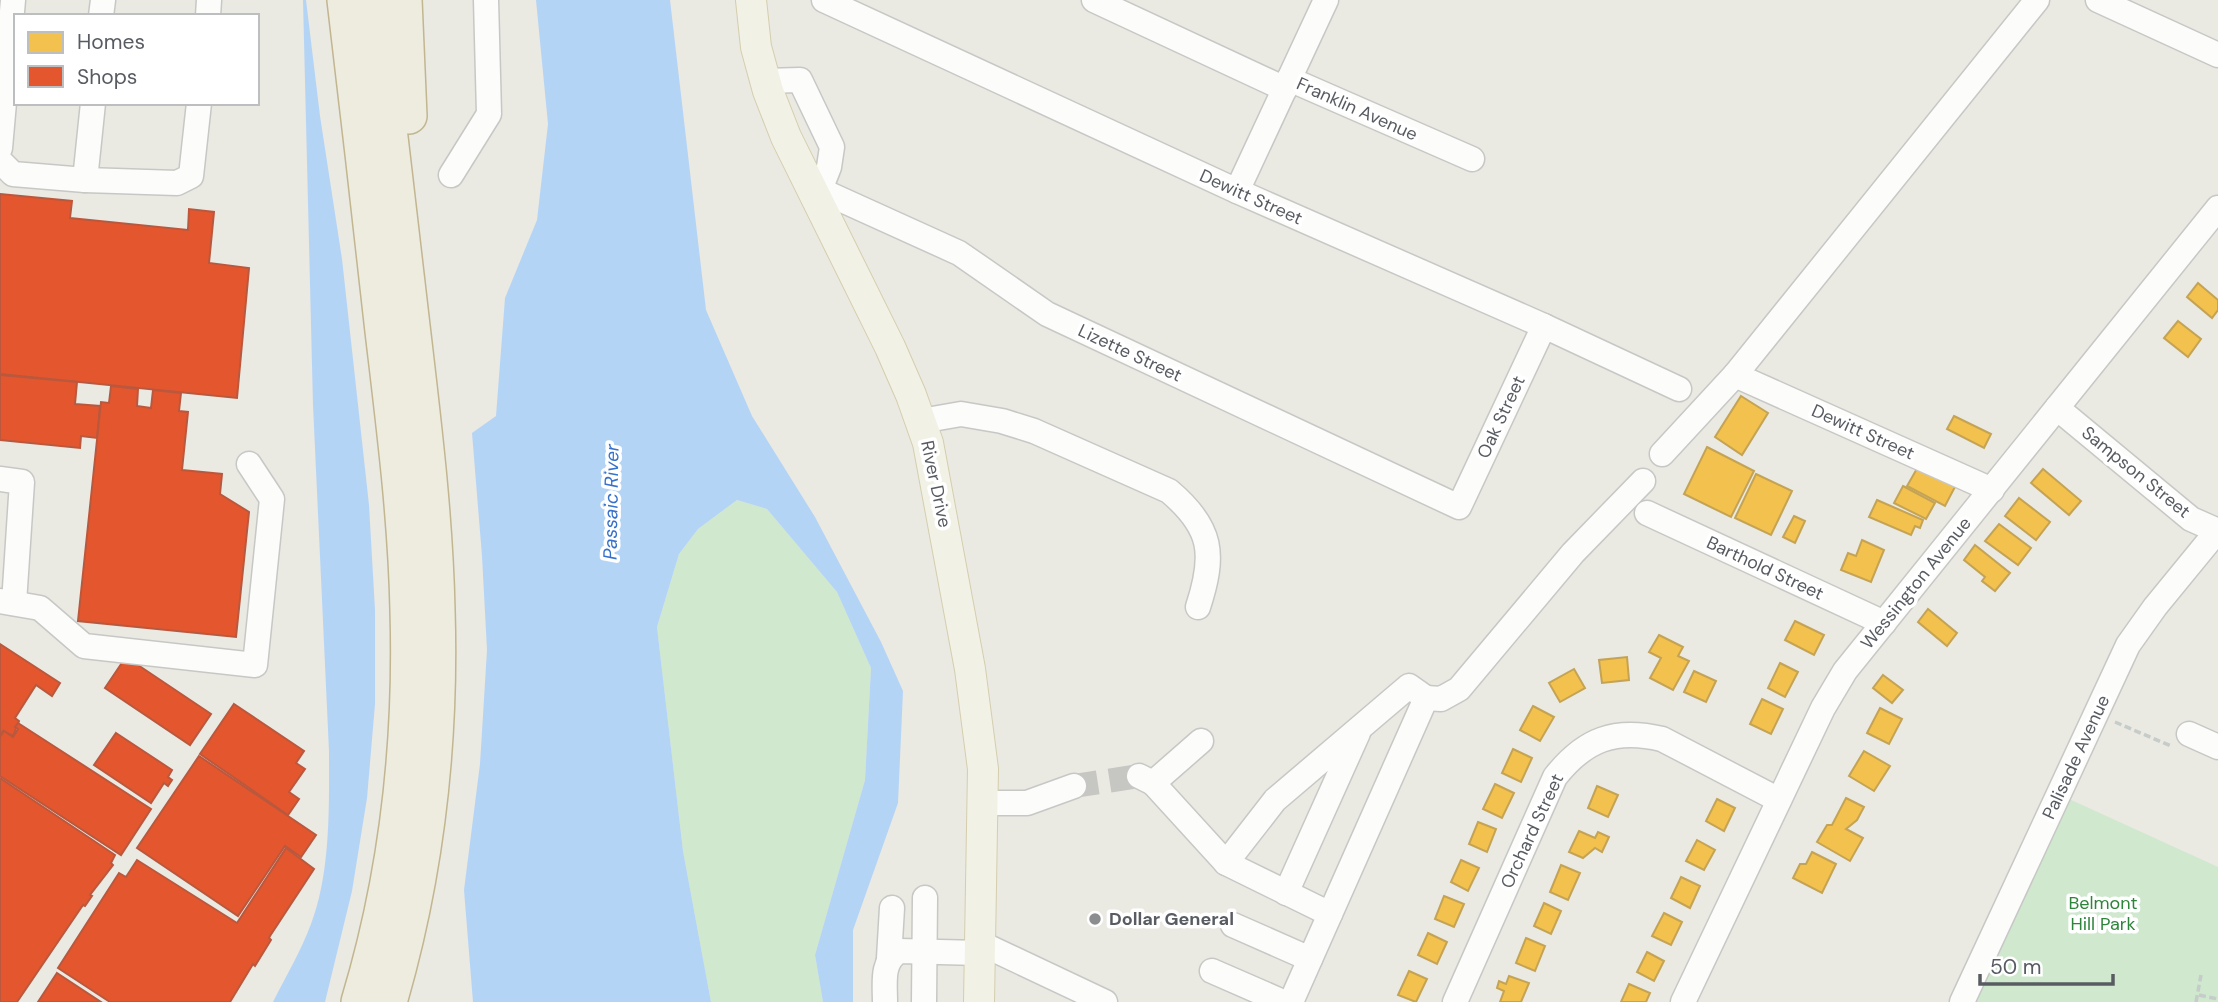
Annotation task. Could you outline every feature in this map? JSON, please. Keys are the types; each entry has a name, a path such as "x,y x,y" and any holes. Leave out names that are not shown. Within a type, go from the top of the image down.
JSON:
{"highway":[{"path":"321,0 347,159 380,417 420,554"},
{"path":"345,0 395,434 438,657 429,793 413,903 389,1002"},
{"path":"374,0 425,445 420,554"},
{"path":"359,1002 385,898 401,790 409,657 435,416 414,206 404,0"}],"main road":[{"name":"River Drive","path":"751,0 756,47 765,81 786,137 815,188 911,395 921,421 940,497 970,669 983,769 979,1002"}],"street":[{"path":"0,148 13,0"},
{"path":"451,175 489,114 486,0"},
{"name":"Dewitt Street","path":"824,0 1237,191 1544,326 1679,389"},
{"name":"Franklin Avenue","path":"1094,0 1287,84 1472,159"},
{"path":"1237,191 1326,0"},
{"path":"1662,454 1735,375 2037,0"},
{"path":"2098,0 2129,6 2218,55"},
{"path":"85,180 93,105"},
{"path":"0,161 13,174 177,183 191,176 199,105"},
{"name":"Lizette Street","path":"815,188 959,253 1047,314 1459,508"},
{"name":"Wessington Avenue","path":"1683,1002 1823,708 1845,671 2057,408 2214,222"},
{"name":"Oak Street","path":"1459,508 1544,326"},
{"name":"Dewitt Street","path":"1735,375 1992,490"},
{"name":"Sampson Street","path":"2057,408 2191,519 2218,531"},
{"path":"921,421 961,414 1002,421 1034,431 1169,491 1186,505 1209,547 1208,576 1198,607"},
{"path":"0,479 22,482 7,602 40,608 84,646 255,665 272,499 249,464"},
{"path":"1226,863 1275,800 1409,686 1426,698 1441,699 1459,690 1573,553 1643,481"},
{"name":"Barthold Street","path":"1647,513 1884,623"},
{"name":"Palisade Avenue","path":"1962,1002 2128,645 2155,607 2218,531"},
{"path":"1291,1002 1426,698"},
{"path":"1286,892 1362,726"},
{"name":"Orchard Street","path":"1455,1002 1555,777 1567,761 1583,748 1603,738 1625,734 1662,739 1779,800"},
{"path":"2179,740 2218,747"},
{"path":"1201,741 1146,780 1226,863 1330,914"},
{"path":"984,803 1027,803 1074,786"},
{"path":"924,1002 925,898"},
{"path":"885,1002 885,970 889,958 892,908"},
{"path":"1233,925 1310,960"},
{"path":"889,958 899,951 980,948 1105,1002"},
{"path":"1212,971 1283,1002"}],"path":[{"path":"2117,721 2179,740"},
{"path":"2196,1002 2202,975"},
{"path":"2199,995 2218,999"}],"green space":[{"path":"737,500 767,509 837,592 871,668 865,780 815,955 823,1002 711,1002 683,851 657,627 679,554 698,529"},
{"name":"Belmont Hill Park","path":"2058,794 2218,867 2218,1002 1962,1002"}],"water":[{"path":"303,0 306,0 320,116 342,259 369,505 375,610 375,704 367,798 352,891 325,1002 273,1002 303,944 318,904 329,816 329,751 313,405"},
{"name":"Passaic River","path":"536,0 670,0 706,310 752,416 815,517 881,642 903,691 898,803 853,930 853,1002 823,1002 815,955 865,780 871,668 837,592 767,509 737,500 698,529 679,554 657,627 683,851 711,1002 473,1002 464,890 480,764 487,650 472,433 496,416 505,298 537,220 548,124"}],"building: Homes":[{"path":"2198,283 2218,300 2218,310 2212,318 2187,297"},
{"path":"2178,321 2201,339 2188,357 2164,338"},
{"path":"1741,396 1768,413 1742,455 1715,437"},
{"path":"1954,416 1991,434 1984,448 1947,429"},
{"path":"1707,447 1754,471 1731,517 1684,494"},
{"path":"1919,465 1956,485 1945,506 1907,486"},
{"path":"2043,469 2081,501 2069,515 2031,483"},
{"path":"1756,474 1792,491 1771,535 1735,518"},
{"path":"1903,486 1935,503 1926,519 1894,503"},
{"path":"2019,498 2050,522 2036,540 2005,516"},
{"path":"1877,500 1923,520 1920,528 1915,526 1911,535 1869,517"},
{"path":"1794,516 1805,521 1795,543 1783,537"},
{"path":"1999,524 2031,548 2018,565 1985,541"},
{"path":"1862,540 1884,550 1871,582 1841,570 1848,553 1856,556"},
{"path":"1975,545 2010,573 1995,591 1982,581 1985,577 1964,560"},
{"path":"1928,609 1957,633 1947,646 1918,622"},
{"path":"1795,621 1824,635 1814,655 1785,640"},
{"path":"1659,635 1683,647 1678,656 1689,661 1673,690 1650,678 1661,658 1649,652"},
{"path":"1627,657 1629,680 1602,683 1599,660"},
{"path":"1780,663 1798,672 1785,697 1768,688"},
{"path":"1574,669 1585,688 1560,702 1549,683"},
{"path":"1694,671 1716,681 1706,702 1684,692"},
{"path":"1883,675 1903,690 1892,703 1873,688"},
{"path":"1762,699 1783,709 1771,734 1750,724"},
{"path":"1533,706 1554,717 1540,741 1520,730"},
{"path":"1880,708 1902,719 1889,744 1867,733"},
{"path":"1513,749 1532,758 1521,782 1502,773"},
{"path":"1864,751 1890,766 1874,791 1849,776"},
{"path":"1495,784 1514,793 1502,818 1483,809"},
{"path":"1597,786 1618,795 1608,817 1588,808"},
{"path":"1846,798 1864,807 1857,820 1846,829 1863,838 1850,861 1817,842 1827,825 1832,825"},
{"path":"1717,799 1735,808 1724,831 1706,821"},
{"path":"1478,822 1496,829 1487,852 1469,844"},
{"path":"1579,831 1595,838 1598,832 1609,837 1602,852 1595,848 1583,858 1569,852"},
{"path":"1697,840 1715,850 1704,870 1686,861"},
{"path":"1812,852 1836,864 1822,893 1793,878 1800,864 1806,864"},
{"path":"1461,860 1479,868 1468,891 1451,882"},
{"path":"1561,865 1580,873 1568,900 1550,892"},
{"path":"1681,877 1700,886 1690,908 1671,898"},
{"path":"1444,896 1464,904 1454,927 1435,919"},
{"path":"1544,903 1561,911 1551,934 1534,926"},
{"path":"1664,913 1682,922 1671,945 1652,936"},
{"path":"1428,933 1447,942 1437,964 1418,955"},
{"path":"1526,938 1545,946 1535,971 1516,963"},
{"path":"1647,952 1664,961 1654,981 1637,972"},
{"path":"1409,971 1427,979 1416,1002 1398,995"},
{"path":"1509,976 1529,983 1521,1002 1500,1002 1504,991 1497,988 1499,981 1506,984"},
{"path":"1629,984 1650,993 1646,1002 1621,1002"}],"building: Shops":[{"path":"0,194 72,201 70,218 188,230 189,209 214,212 209,263 249,268 237,398 0,374"},
{"path":"0,375 77,382 75,404 100,406 97,438 81,436 80,448 0,440"},
{"path":"111,386 138,389 137,406 151,408 153,390 181,393 179,411 188,412 182,470 222,474 220,494 249,512 236,637 78,621 101,402 109,403"},
{"path":"0,644 60,683 52,696 36,685 15,718 19,721 13,736 3,731 0,736"},
{"path":"126,657 211,714 190,745 105,688"},
{"path":"234,704 304,751 296,763 305,769 289,792 299,799 288,815 200,754"},
{"path":"18,723 151,809 121,855 0,776 0,737 4,731 13,737"},
{"path":"116,733 172,770 168,777 172,780 168,786 164,783 151,803 94,765"},
{"path":"199,756 316,835 301,857 285,846 238,916 137,848"},
{"path":"0,778 115,855 111,863 113,865 17,1002 0,1002"},
{"path":"286,848 314,869 230,1002 110,1002 58,968 119,873 126,877 137,860 237,923"},
{"path":"57,973 101,1002 38,1002"}],"tunnel":[{"path":"1074,786 1139,776"}],"place":[{"name":"Dollar General","path":"1095,919"}]}
